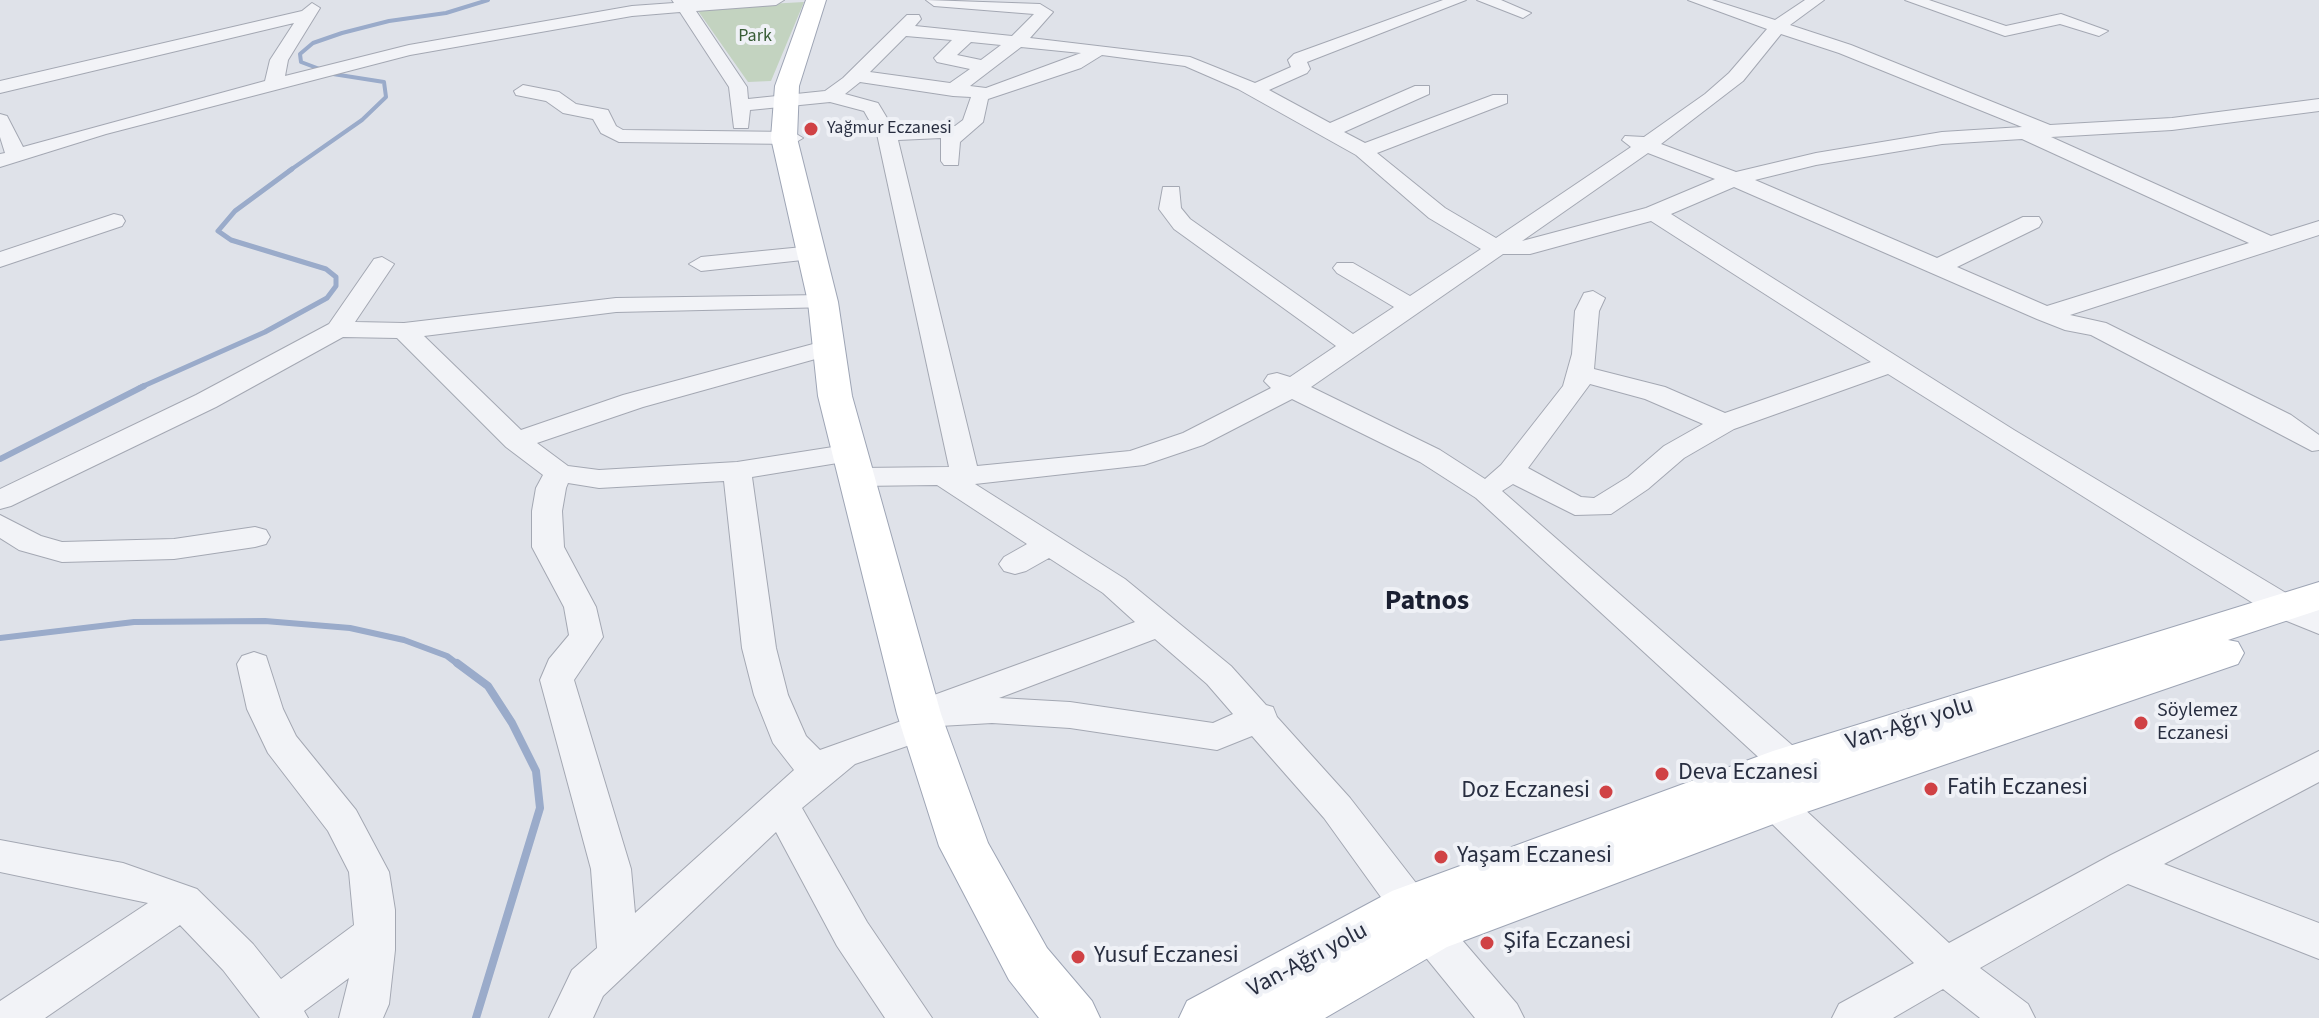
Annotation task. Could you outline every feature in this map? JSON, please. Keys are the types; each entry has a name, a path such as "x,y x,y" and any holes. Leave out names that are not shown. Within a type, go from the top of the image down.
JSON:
{"main road":[{"path":"816,0 790,96 788,144 823,302 835,396 921,720 964,846 1028,964 1072,1018"},
{"path":"790,96 833,0"},
{"path":"1276,1018 1420,918 1794,785 2311,614"},
{"name":"Van-Ağrı yolu","path":"1207,1018 1420,918"}],"street":[{"path":"0,120 9,134 8,158 348,64 496,34 681,2 776,0"},
{"path":"830,96 856,76 899,30 935,0 1044,11 1045,14 1015,43 953,90"},
{"path":"1254,90 1298,71 1300,58 1458,0"},
{"path":"1485,0 1523,13"},
{"path":"1696,0 1845,49 2048,130"},
{"path":"1913,0 2005,31 2061,19 2099,31"},
{"path":"404,331 516,441 559,473 599,479 855,465 950,472 1134,459 1193,439 1284,384 1493,245 1736,77 1770,24 1803,1"},
{"path":"681,2 740,96 736,138"},
{"path":"274,83 279,60 313,7"},
{"path":"0,87 313,7"},
{"path":"899,30 1173,57 1254,90 1329,131 1363,151 1437,213 1493,245 1530,247 1644,216 1734,179 1816,159 1908,143 2048,130 2172,124 2315,108"},
{"path":"965,38 943,58 985,66"},
{"path":"856,76 982,94 1075,64 1097,51"},
{"path":"1329,131 1422,90"},
{"path":"523,91 552,96 570,109 601,114 608,129 619,136 736,138 788,144"},
{"path":"951,161 950,140 973,122 975,106 982,94"},
{"path":"740,96 830,96 871,107 887,134 950,472 1162,624 1260,716 1337,808 1420,918 1502,1018"},
{"path":"1363,151 1500,99"},
{"path":"887,134 957,132"},
{"path":"2023,132 2270,244"},
{"path":"1523,224 1618,165 1638,142"},
{"path":"1638,142 1734,179 2074,325 2082,334 2266,425 2316,445"},
{"path":"1618,165 1612,200 1619,210 1644,216 2311,614"},
{"path":"1171,192 1170,209 1182,224 1348,342"},
{"path":"0,260 114,221"},
{"path":"1938,267 2031,222"},
{"path":"1523,224 1556,240"},
{"path":"2046,314 2319,228"},
{"path":"1348,342 1401,301 1493,245"},
{"path":"701,264 813,253"},
{"path":"0,500 217,395 338,329 382,264"},
{"path":"1345,268 1401,301"},
{"path":"1486,492 1511,471 1576,387 1587,311 1593,298"},
{"path":"338,329 404,331 616,305 823,302"},
{"path":"516,441 633,401 828,348"},
{"path":"1511,471 1575,506 1593,509 1638,483 1694,439 1724,423 1891,364"},
{"path":"1580,373 1655,393 1724,423"},
{"path":"1284,384 1430,456 1486,492 1794,785 1945,966 2013,1018"},
{"path":"737,471 759,648 771,695 791,743 817,771"},
{"path":"559,473 551,488 547,511 548,547 580,607 586,637 561,668 557,680 611,869 618,954"},
{"path":"0,524 30,543 62,552 135,552 255,537"},
{"path":"1015,564 1050,544"},
{"path":"571,1018 587,983 780,804 817,771 842,754 1162,624"},
{"path":"254,664 265,709 281,743 342,821 369,872 375,931 367,1004 361,1018"},
{"path":"921,720 992,710 1070,715 1217,737 1260,716"},
{"path":"1854,1018 2125,866 2319,765"},
{"path":"780,804 852,934 910,1018"},
{"path":"0,856 123,879 158,889 183,901 228,945 282,1012 375,931"},
{"path":"2125,866 2319,941"},
{"path":"10,1018 183,901"}],"green space":[{"name":"Park","path":"804,2 771,81 748,82 696,8"}],"waterway":[{"path":"289,171 362,120 386,97 384,82 333,74 301,62 300,54 313,43 342,33 389,21 446,13 488,0"},
{"path":"139,388 265,332 327,298 336,286 336,277 326,269 231,240 218,231 235,211 292,169"},
{"path":"0,459 144,386"},
{"path":"0,638 134,622 265,621 350,628 404,640 447,656 459,665"},
{"path":"457,663 488,686 512,723 536,771 540,808 476,1018"}],"place":[{"name":"Yağmur Eczanesi","path":"811,129"},
{"name":"Söylemez Eczanesi","path":"2141,723"},
{"name":"Deva Eczanesi","path":"1662,774"},
{"name":"Fatih Eczanesi","path":"1931,789"},
{"name":"Doz Eczanesi","path":"1606,792"},
{"name":"Yaşam Eczanesi","path":"1441,857"},
{"name":"Şifa Eczanesi","path":"1487,943"},
{"name":"Yusuf Eczanesi","path":"1078,957"}],"district":[{"name":"Patnos","path":"1427,603"}]}
